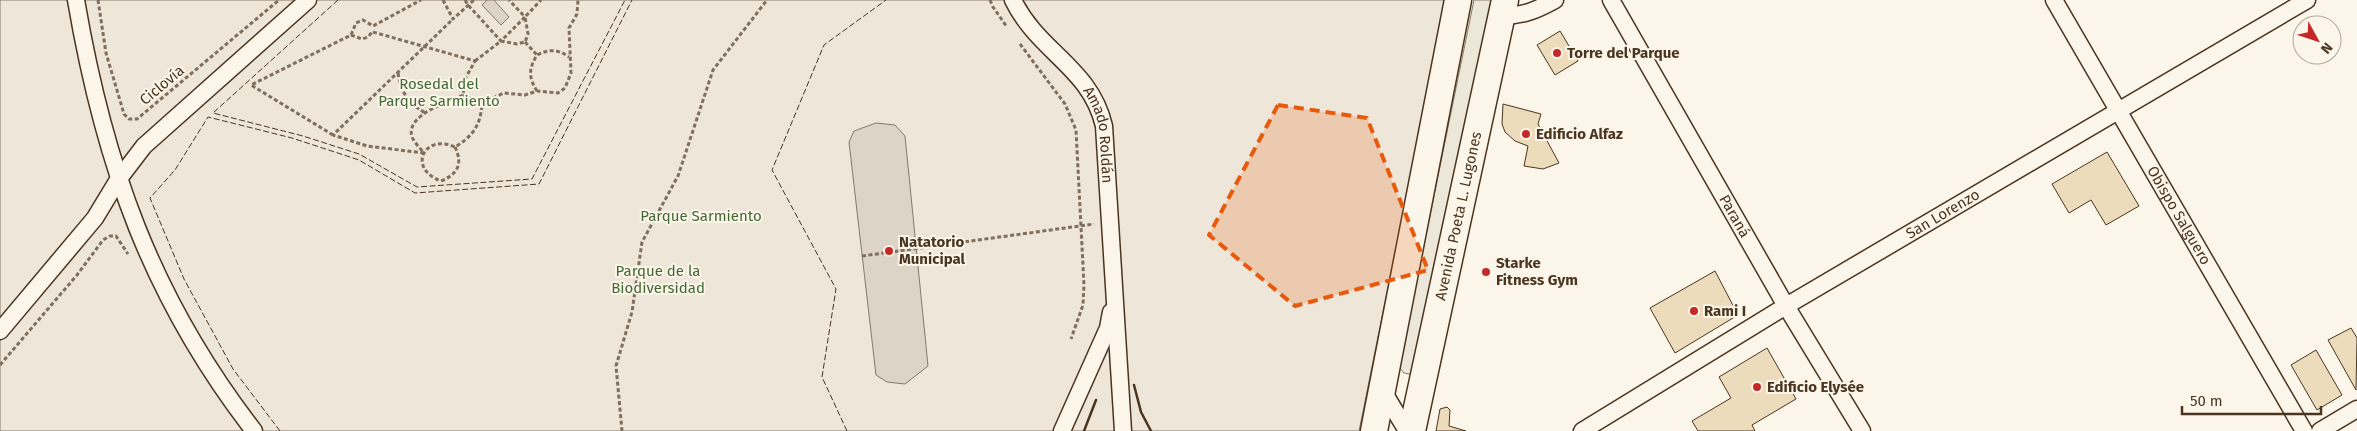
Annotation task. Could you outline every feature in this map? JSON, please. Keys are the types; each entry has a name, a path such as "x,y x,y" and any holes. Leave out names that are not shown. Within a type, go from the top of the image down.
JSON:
{"main road":[{"path":"1374,431 1458,0"},
{"name":"Avenida Poeta L. Lugones","path":"1412,431 1503,8"}],"street":[{"path":"76,0 94,94 118,180 155,272 203,358 254,431"},
{"path":"0,331 95,218 118,180 144,146 308,0"},
{"name":"Amado Roldán","path":"1013,0 1022,18 1036,36 1079,76 1099,107 1104,126 1122,431"},
{"path":"1503,8 1520,16 1537,10 1555,0"},
{"name":"Paraná","path":"1611,0 1786,306 1862,431"},
{"name":"Obispo Salguero","path":"2054,0 2304,431"},
{"name":"San Lorenzo","path":"1582,431 1786,306 2307,0"},
{"name":"Amado Roldán","path":"1062,431 1108,328 1114,300"},
{"path":"1383,391 1407,431"},
{"path":"2320,431 2357,409"}],"path":[{"name":"Ciclovía","path":"98,0 106,53 124,114 129,119 137,119 279,0"},
{"path":"373,26 421,0"},
{"path":"443,0 453,20"},
{"path":"465,0 468,6 501,41 517,44 525,42"},
{"path":"332,135 474,0"},
{"path":"509,0 525,17 528,34 525,42"},
{"path":"463,95 465,79 475,61 501,41 541,0"},
{"path":"424,153 412,136 412,127 418,117 463,95 482,103 504,92 525,95 537,91 558,93 565,88 572,72 569,57 571,44 569,28 577,14 578,0"},
{"path":"622,431 616,366 632,312 642,242 678,176 714,70 767,0"},
{"path":"990,0 1012,33"},
{"path":"373,26 363,20 356,23 351,35 251,85 332,135 367,146 424,153"},
{"path":"373,26 373,32"},
{"path":"373,32 475,61"},
{"path":"351,35 362,40 373,32"},
{"path":"1018,41 1066,104 1076,130 1083,305 1071,339"},
{"path":"525,42 537,55"},
{"path":"537,91 532,83 530,73 537,55 554,50 563,52 569,57"},
{"path":"398,72 400,87 405,97 425,113"},
{"path":"455,147 474,132 481,119 482,103"},
{"path":"441,142 455,147 459,156 459,167 452,176 441,181 430,177 423,169 421,160 424,153 430,146 441,142"},
{"path":"862,256 916,247 1110,222"},
{"path":"0,365 77,275 103,240 110,236 116,236 122,242"}],"highlighted area":[{"path":"1278,105 1367,118 1428,270 1295,306 1209,235"}],"green space":[{"name":"Parque Sarmiento","path":"0,0 1446,0 1359,431 0,431"}],"shaded area":[{"path":"487,0 494,0 509,17 501,25 482,5"},
{"path":"1474,0 1493,0 1414,373 1409,374 1404,373 1399,367"},
{"name":"Natatorio Municipal","path":"876,123 895,125 905,136 928,366 905,384 887,382 876,375 849,142 854,131"}],"building":[{"name":"Torre del Parque","path":"1560,31 1578,61 1555,75 1537,45"},
{"name":"Edificio Alfaz","path":"1503,104 1541,114 1538,124 1559,163 1543,169 1524,166 1528,146 1515,141 1505,132 1502,124"},
{"path":"2107,152 2139,206 2106,225 2091,200 2069,213 2052,184"},
{"name":"Rami I","path":"1715,271 1738,315 1675,353 1650,308"},
{"path":"2351,328 2357,338 2356,390 2328,340"},
{"name":"Edificio Elysée","path":"1767,348 1796,399 1752,425 1755,431 1698,431 1692,421 1731,398 1719,377"},
{"path":"2316,350 2342,395 2317,410 2291,365"},
{"path":"1447,407 1450,410 1449,426 1466,431 1436,431 1440,409"}],"fence":[{"path":"338,0 213,113 303,136 359,154 417,187 532,179 625,0"},
{"path":"280,431 233,369 184,279 150,198 175,170 208,117 292,138 359,160 415,193 539,184 632,0"},
{"path":"847,431 822,377 836,289 772,170 824,45 886,0"}],"wall":[{"path":"1134,385 1141,412 1151,431"},
{"path":"1084,431 1096,400"}],"place":[{"name":"Torre del Parque","path":"1557,53"},
{"name":"Edificio Alfaz","path":"1526,134"},
{"name":"Natatorio Municipal","path":"889,251"},
{"name":"Starke Fitness Gym","path":"1486,272"},
{"name":"Rami I","path":"1694,311"},
{"name":"Edificio Elysée","path":"1757,387"}],"park label":[{"name":"Rosedal del Parque Sarmiento","path":"439,92"},
{"name":"Parque de la Biodiversidad","path":"658,280"}]}
